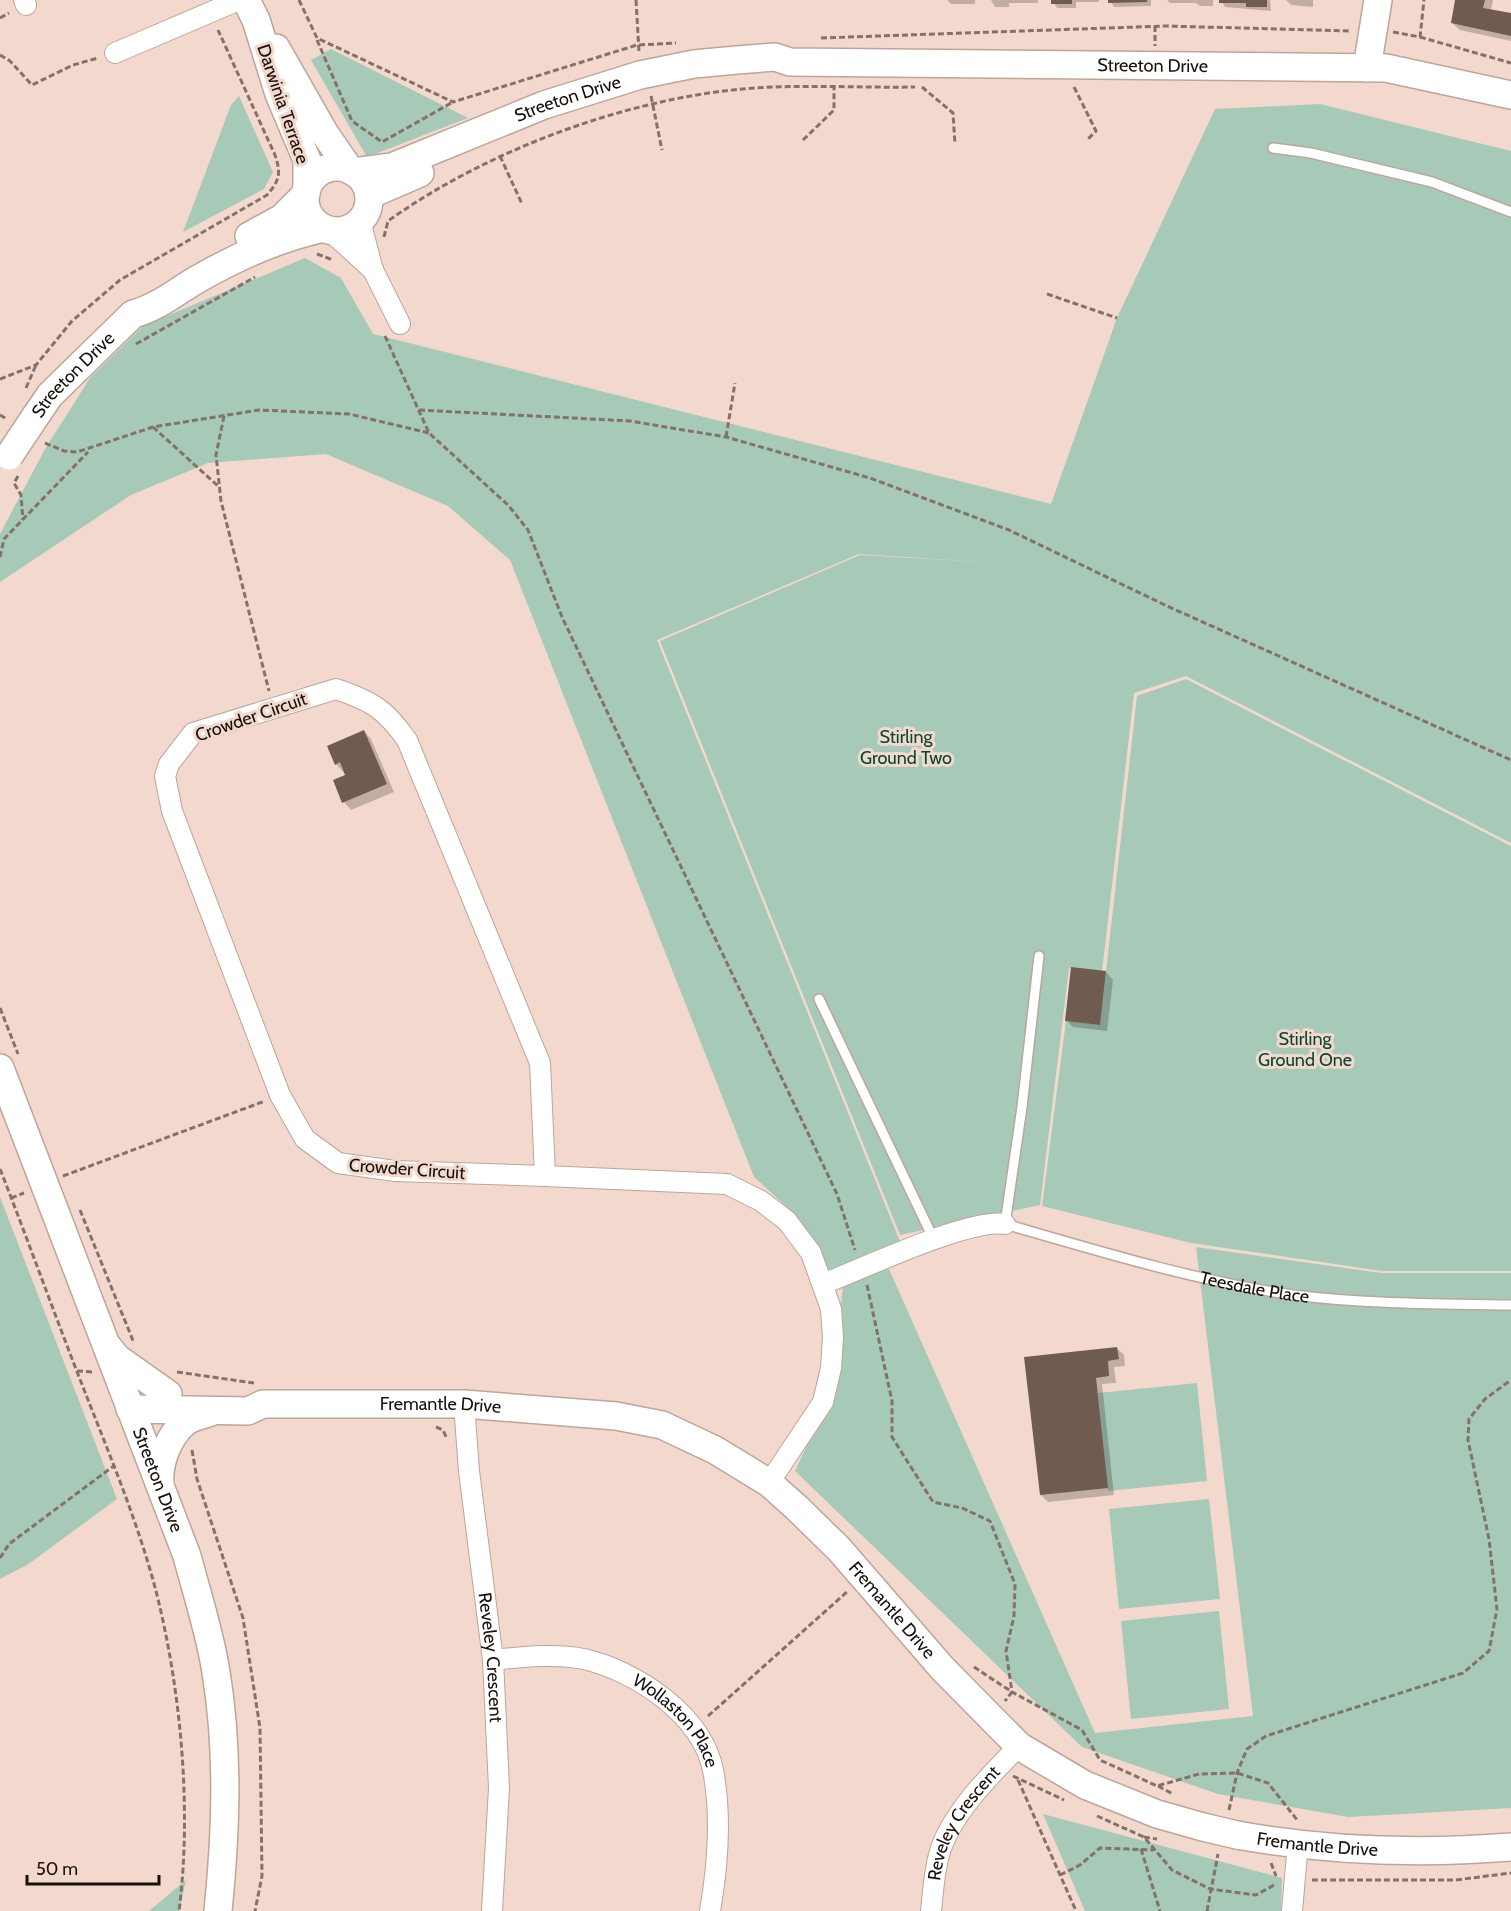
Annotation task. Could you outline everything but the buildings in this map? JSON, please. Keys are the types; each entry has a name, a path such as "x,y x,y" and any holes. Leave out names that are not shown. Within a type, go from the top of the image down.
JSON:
{"main road":[{"path":"1377,68 1378,0"},
{"path":"1377,68 1396,0"},
{"name":"Darwinia Terrace","path":"247,7 274,44 325,134 351,171"},
{"name":"Darwinia Terrace","path":"247,7 279,94 307,159 307,191"},
{"name":"Streeton Drive","path":"351,171 392,167 544,105 640,75 694,64 776,57 790,62 1377,68 1511,95"},
{"name":"Streeton Drive","path":"369,195 397,181 627,94 670,82 777,68 790,62"},
{"path":"333,167 351,171 365,185 369,195 368,206 360,221 347,230 321,237 309,214 307,191 313,178 323,171 333,167"},
{"name":"Streeton Drive","path":"9,467 27,418 133,314 138,297 207,253 267,228 282,218 307,191"},
{"name":"Streeton Drive","path":"133,314 148,310 184,287 240,257 294,234 321,237"},
{"name":"Streeton Drive","path":"11,1066 106,1345 187,1556 216,1672 226,1769 224,1846 218,1911"},
{"path":"106,1345 117,1358 170,1382"},
{"name":"Fremantle Drive","path":"127,1401 170,1382 248,1394 464,1404 616,1416 662,1425 715,1450 769,1483 839,1549 943,1669 1019,1746 1085,1785 1157,1814 1222,1829 1301,1835 1447,1852 1511,1847"},
{"name":"Fremantle Drive","path":"127,1401 214,1411 248,1410 264,1394"},
{"path":"160,1486 163,1458 178,1429 185,1422 214,1411"}],"street":[{"path":"116,53 210,12 247,7"},
{"path":"360,221 372,270 390,326"},
{"path":"321,237 372,270"},
{"name":"Crowder Circuit","path":"545,1176 540,1063 407,740 390,716 367,699 336,689 193,733 170,764 165,776 172,811 280,1095 305,1139 338,1163 395,1171 727,1184 761,1201 787,1221 811,1253 831,1309 833,1337 831,1368 823,1402 769,1483"},
{"name":"Teesdale Place","path":"823,1284 934,1240 994,1222 1005,1224"},
{"name":"Reveley Crescent","path":"464,1404 493,1660 499,1788 492,1911"},
{"name":"Wollaston Place","path":"493,1660 528,1656 583,1659 625,1674 669,1701 694,1729 713,1768 717,1808 718,1864 710,1911"},
{"name":"Reveley Crescent","path":"931,1911 939,1856 946,1834 998,1767 1019,1746"},
{"path":"1292,1911 1301,1835"}],"lane":[{"path":"1273,148 1311,153 1432,182 1511,212"},
{"path":"1005,1224 1022,1107 1039,956"},
{"path":"819,999 934,1240"},
{"name":"Teesdale Place","path":"1005,1224 1167,1269 1292,1294 1394,1303 1511,1305"}],"path":[{"path":"636,0 637,45"},
{"path":"0,379 36,365 72,321 120,280 267,195 276,184 281,173 210,12"},
{"path":"1155,26 1155,65"},
{"path":"1420,37 1511,63"},
{"path":"317,38 352,121 382,142 453,102"},
{"path":"0,56 10,61 32,85 74,65 116,53"},
{"path":"1085,86 1073,86 1096,131 1088,139"},
{"path":"922,87 953,113 955,144"},
{"path":"408,207 501,156 590,120 607,118 653,102 744,89 933,87"},
{"path":"803,140 834,110 834,88"},
{"path":"653,102 662,150"},
{"path":"501,156 522,204"},
{"path":"321,237 341,263"},
{"path":"127,351 264,271"},
{"path":"1047,294 1117,318"},
{"path":"390,326 429,433 508,505 528,530 562,617 837,1194 869,1290 892,1401 892,1437 933,1502 962,1508 990,1521 1015,1584 1014,1616 1006,1651 1012,1692 1082,1730 1100,1760 1157,1785 1199,1774 1237,1773 1268,1783 1293,1816 1301,1835"},
{"path":"27,418 36,365"},
{"path":"726,437 735,383"},
{"path":"0,415 27,418 64,451 89,450 153,427 259,410 348,414 429,433"},
{"path":"419,410 630,421 726,437 870,478 1009,530 1167,606 1511,760"},
{"path":"224,416 216,455 219,487 273,707"},
{"path":"153,427 219,487"},
{"path":"0,557 4,539 89,450"},
{"path":"9,467 21,495 23,520"},
{"path":"0,1008 11,1066"},
{"path":"70,1185 66,1174 280,1095"},
{"path":"0,1169 115,1465 155,1589 165,1630 183,1759 185,1869 179,1911"},
{"path":"78,1206 138,1353"},
{"path":"170,1382 185,1375 230,1382 264,1394"},
{"path":"1207,1911 1222,1829 1237,1773 1247,1749 1266,1737 1463,1673 1488,1651 1497,1609 1489,1539 1468,1440 1469,1419 1485,1399 1511,1380"},
{"path":"425,1427 441,1429 447,1440 467,1442"},
{"path":"190,1441 197,1479 243,1618 260,1728 262,1876 255,1911"},
{"path":"0,1559 9,1544 115,1465"},
{"path":"694,1729 850,1590 842,1581"},
{"path":"1017,1778 1076,1911"},
{"path":"1060,1875 1080,1865 1100,1848 1154,1850"},
{"path":"1141,1849 1160,1911"}],"green space":[{"path":"331,49 468,118 367,157 311,60"},
{"path":"239,96 273,172 264,189 183,232 231,105"},
{"name":"Stirling Ground Two","path":"1320,104 1511,151 1511,843 1186,676 1134,693 1102,972 1069,968 1040,1205 900,1235 660,641 860,555 981,562 859,554 657,640 901,1244 830,1271 788,1208 754,1177 510,560 448,506 326,454 208,463 131,495 0,582 0,534 45,449 90,378 143,326 305,258 341,278 373,334 1051,504 1117,318 1215,109"},
{"name":"Stirling Ground One","path":"1186,679 1511,846 1511,1271 1382,1271 1191,1243 1042,1206 1066,1021 1100,1025 1137,696"},
{"path":"0,1197 117,1499 27,1565 0,1579"},
{"path":"1196,1247 1381,1273 1511,1273 1511,1808 1348,1817 1218,1794 1082,1747 795,1471 834,1388 843,1284 889,1269 1095,1733 1253,1716"},
{"path":"1197,1383 1207,1481 1108,1491 1098,1393"},
{"path":"1209,1499 1220,1599 1119,1609 1109,1509"},
{"path":"1219,1611 1229,1709 1131,1719 1121,1621"},
{"path":"1043,1814 1282,1878 1281,1911 1085,1911"},
{"path":"186,1880 179,1911 149,1911"}]}
